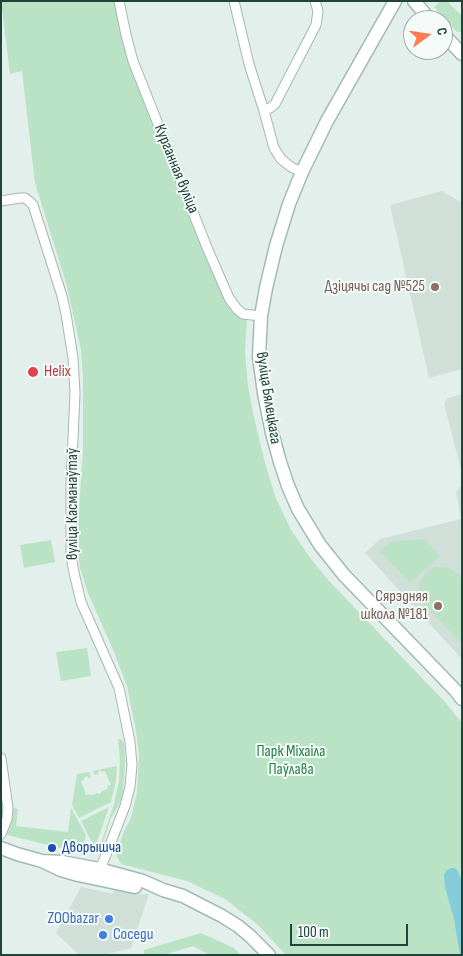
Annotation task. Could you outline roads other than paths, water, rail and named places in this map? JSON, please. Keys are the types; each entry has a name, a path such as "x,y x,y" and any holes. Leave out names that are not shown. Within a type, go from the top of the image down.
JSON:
{"street":[{"name":"Курганная вуліца","path":"119,1 133,61 229,298 244,314 261,316"},
{"path":"234,1 249,64 274,148 281,159 291,167 302,172"},
{"path":"264,111 275,104 316,24 318,12 316,1"},
{"name":"вуліца Бялецкага","path":"395,1 327,120 289,204 266,288 261,316 259,356 272,433 288,486 298,509 320,545 344,575 462,699"},
{"path":"453,45 462,54"},
{"name":"вуліца Касманаўтаў","path":"1,201 25,198 33,206 62,296 73,358 71,557 81,602 118,688 130,742 132,766 130,787 125,806 98,874"},
{"path":"1,758 8,808 7,819 1,834"},
{"path":"1,848 42,861 62,862 98,874 143,881 183,896 238,926 269,955"}],"water":[{"path":"451,868 457,870 462,880 462,955 460,955 454,919 445,887 444,875"}],"place":[{"name":"Дзіцячы сад №525","path":"435,287"},
{"name":"Helix","path":"33,372"},
{"name":"Сярэдняя школа №181","path":"438,606"},
{"name":"Дворышча","path":"52,848"},
{"name":"ZOObazar","path":"109,919"},
{"name":"Соседи","path":"103,935"}],"park label":[{"name":"Парк Міхаіла Паўлава","path":"291,761"}]}
